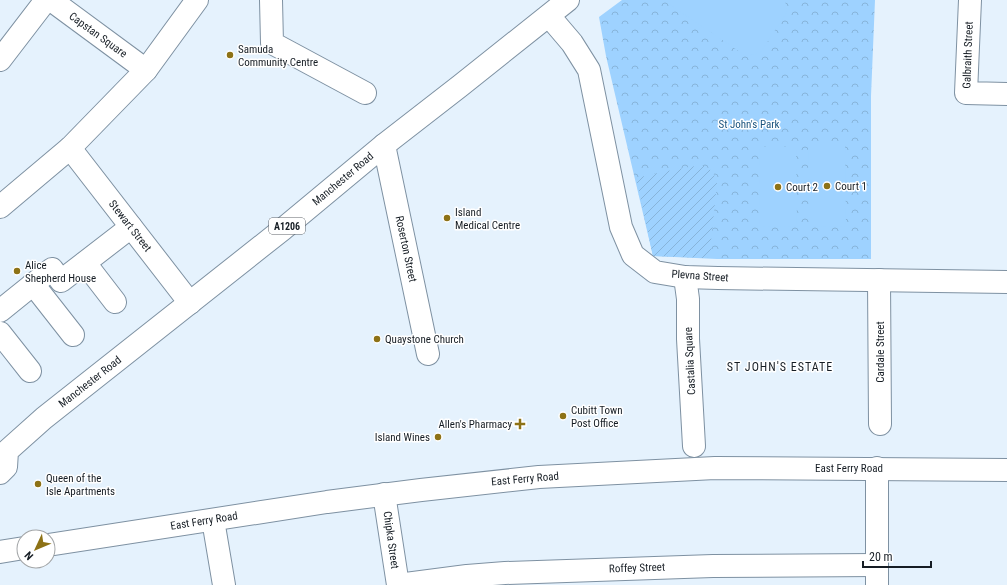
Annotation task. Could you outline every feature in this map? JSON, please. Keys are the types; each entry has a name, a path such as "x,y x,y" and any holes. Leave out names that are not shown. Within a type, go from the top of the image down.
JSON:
{"street":[{"path":"0,60 46,0"},
{"name":"Capstan Square","path":"51,0 146,70"},
{"path":"0,207 70,148 146,70 197,0"},
{"path":"271,0 272,43 365,93"},
{"name":"Manchester Road","path":"0,473 6,467 3,451 283,229 384,145 568,0"},
{"name":"Galbraith Street","path":"970,0 966,94 1007,94"},
{"name":"Plevna Street","path":"549,16 572,43 589,70 621,227 633,255 655,272 685,277 1007,282"},
{"name":"Roserton Street","path":"384,145 428,354"},
{"name":"Stewart Street","path":"70,148 190,303"},
{"path":"0,311 52,269 62,281 131,227"},
{"path":"85,263 115,302"},
{"name":"Castalia Square","path":"685,277 688,299 688,339 694,446"},
{"name":"Cardale Street","path":"880,280 880,424"},
{"path":"33,284 73,335"},
{"path":"0,334 30,371"},
{"name":"East Ferry Road","path":"56,544 384,494 539,477 715,468 1007,470"},
{"name":"Roffey Street","path":"398,585 467,576 505,573 713,566 877,575 877,468"},
{"name":"Chipka Street","path":"384,494 398,585"},
{"path":"213,520 224,585"},
{"path":"0,552 16,549"}],"green space":[{"name":"St John's Park","path":"622,0 875,0 871,96 871,259 717,259 653,256 606,56 599,17"},
{"path":"667,0 785,0 787,12 760,53 746,56 666,2"},
{"name":"Court 1","path":"808,146 845,146 846,226 809,227"},
{"name":"Court 2","path":"759,147 796,147 797,226 760,227"},
{"path":"701,165 712,172 717,184 711,241 712,258 653,256 636,178"}],"place":[{"name":"Samuda Community Centre","path":"230,55"},
{"name":"Court 1","path":"827,186"},
{"name":"Court 2","path":"778,187"},
{"name":"Island Medical Centre","path":"447,218"},
{"name":"Alice Shepherd House","path":"17,271"},
{"name":"Quaystone Church","path":"377,339"},
{"name":"Cubitt Town Post Office","path":"563,416"},
{"name":"Allen's Pharmacy","path":"520,424"},
{"name":"Island Wines","path":"438,437"},
{"name":"Queen of the Isle Apartments","path":"38,484"}],"district":[{"name":"ST JOHN'S ESTATE","path":"780,367"}]}
